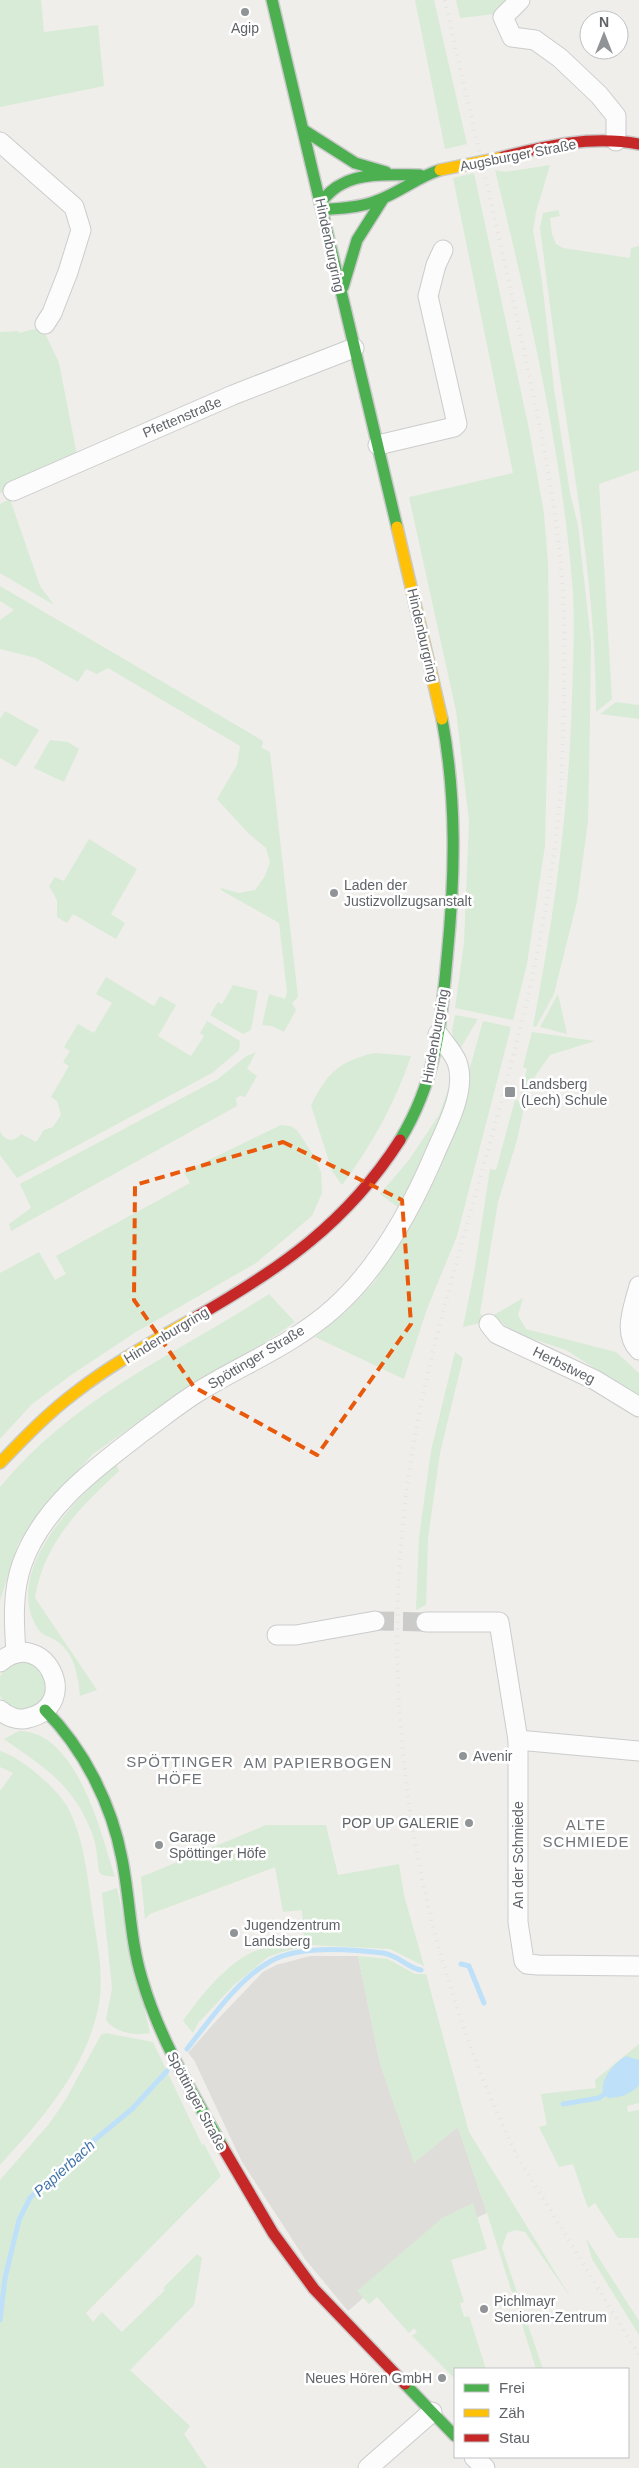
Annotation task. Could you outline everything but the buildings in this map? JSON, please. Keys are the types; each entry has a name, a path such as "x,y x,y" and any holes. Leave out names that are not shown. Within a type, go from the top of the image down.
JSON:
{"main road":[{"path":"272,0 305,131 355,163 394,174"},
{"name":"Hindenburgring","path":"0,1462 53,1410 88,1383 263,1277 322,1232 345,1210 374,1176 417,1107 430,1074 438,1034 450,936 454,820 452,789 441,716 341,296 305,131"},
{"name":"Augsburger Straße","path":"421,175 556,146 616,141 639,144"},
{"path":"322,206 331,192 345,182 394,174 421,175"},
{"path":"322,206 370,204 421,175"},
{"path":"341,296 348,257 360,230 383,198"},
{"name":"Spöttinger Straße","path":"45,1710 58,1723 81,1754 106,1806 122,1858 134,1946 142,1980 172,2055 234,2170 273,2233 314,2289 454,2435"}],"street":[{"path":"520,0 503,17 512,37 535,40 560,58 599,95 616,116 616,141"},
{"path":"0,142 74,207 81,230 68,272 52,313 45,324"},
{"path":"378,445 454,428 457,424 428,296 436,265 443,250"},
{"name":"Pfettenstraße","path":"12,491 234,395 354,348"},
{"name":"Spöttinger Straße","path":"45,1710 54,1696 55,1679 52,1671 41,1658 33,1654 8,1657 21,1565 31,1543 44,1523 97,1465 192,1396 262,1357 334,1308 368,1273 395,1231 426,1175 446,1130 461,1080 456,1060 438,1034"},
{"path":"639,1286 631,1318 630,1334 639,1350"},
{"name":"Herbstweg","path":"489,1324 497,1334 594,1380 639,1407"},
{"path":"277,1635 296,1635 375,1621"},
{"name":"An der Schmiede","path":"426,1622 499,1622 518,1740 518,1922 523,1958 531,1965 639,1966"},
{"path":"1,1713 13,1718 24,1719 36,1717 45,1710"},
{"path":"518,1740 639,1752"},
{"path":"368,2468 432,2412"},
{"path":"475,2458 485,2468"}],"highlighted area":[{"path":"283,1142 402,1200 411,1324 317,1455 194,1387 134,1300 135,1185"}],"shaded area":[{"path":"310,1956 358,1956 380,2063 414,2162 458,2127 487,2213 435,2236 348,2311 305,2259 242,2162 194,2060 188,2053 263,1972 276,1965"}],"green space":[{"path":"0,0 41,0 44,32 98,25 104,86 0,107"},
{"path":"415,0 434,0 467,144 445,149"},
{"path":"456,0 509,0 495,14 460,18"},
{"path":"550,165 536,212 533,230 542,281 554,389 570,493 578,525 591,642 590,717 588,822 577,902 554,994 536,1027 533,1026 554,903 568,780 573,659 573,593 561,486 543,380 495,170 505,172"},
{"path":"474,173 529,429 544,513 548,563 549,668 545,846 527,964 513,1020 455,1008 464,943 469,821 456,711 409,497 513,473 453,178"},
{"path":"558,210 560,216 550,218 552,234 556,244 563,248 630,258 631,248 639,246 639,470 599,484 612,699 596,712 587,564 540,228 543,213"},
{"path":"42,327 59,363 77,455 0,493 0,332 19,331 19,333"},
{"path":"10,499 40,586 54,605 0,573 0,504"},
{"path":"0,586 263,741 262,748 270,752 298,997 292,1003 296,1010 284,1032 272,1026 262,1025 269,994 285,999 287,992 279,923 221,890 221,888 239,893 255,890 265,876 270,862 266,848 249,834 217,799 237,765 240,746 108,668 97,674 86,669 78,682 36,658 0,649 0,620 14,610 0,601"},
{"path":"616,702 639,705 639,719 600,714"},
{"path":"5,711 39,730 16,767 0,758 0,719"},
{"path":"50,740 68,742 79,749 64,782 34,768"},
{"path":"89,839 137,869 111,914 125,923 116,939 73,914 67,923 57,917 57,900 49,886 55,877 64,881"},
{"path":"106,977 154,1006 160,996 176,1005 158,1036 191,1056 204,1036 200,1033 207,1021 240,1041 239,1050 212,1073 17,1178 0,1155 0,1131 9,1140 15,1139 21,1134 36,1142 44,1130 53,1127 61,1115 57,1101 51,1097 69,1066 63,1062 70,1051 64,1047 78,1024 94,1033 112,1003 96,994"},
{"path":"233,985 258,991 251,1030 243,1034 210,1015 218,1002 222,1004"},
{"path":"558,994 567,1034 540,1027"},
{"path":"455,1015 478,1019 457,1054 452,1031"},
{"path":"483,1021 511,1027 457,1236 427,1309 404,1379 315,1337 349,1309 375,1281 412,1222 433,1182 452,1132"},
{"path":"532,1032 595,1041 550,1055 529,1085 517,1140 498,1202 480,1313 485,1322 463,1327 475,1267 490,1169 496,1170 515,1100 519,1101 527,1069 523,1067"},
{"path":"256,1052 247,1069 257,1076 245,1097 240,1096 236,1098 237,1106 11,1231 9,1224 31,1208 20,1184 218,1079 245,1057"},
{"path":"374,1053 411,1056 398,1090 382,1123 342,1185 332,1171 311,1105 335,1070 351,1060"},
{"path":"456,1067 440,1127 399,1208 380,1194 409,1160 439,1115"},
{"path":"281,1125 290,1126 297,1130 312,1153 321,1172 322,1193 312,1216 256,1263 136,1332 71,1375 32,1404 0,1439 0,1273 39,1252 55,1280 66,1274 56,1256 190,1183 184,1172"},
{"path":"269,1294 295,1322 269,1340 185,1389 93,1454 35,1519 18,1544 0,1601 0,1487 29,1455 60,1427 93,1402"},
{"path":"523,1298 518,1315 526,1329 616,1352 639,1373 639,1396 566,1350 515,1333 492,1316"},
{"path":"455,1352 463,1358 440,1453 428,1538 426,1605 416,1610 419,1537 431,1451"},
{"path":"116,1463 119,1471 78,1512 55,1543 39,1578 35,1598 97,1690 80,1696 77,1673 68,1652 57,1641 44,1635 38,1629 29,1607 29,1584 36,1560 64,1516"},
{"path":"22,1662 35,1666 42,1673 46,1686 42,1699 31,1708 22,1710 13,1708 5,1703 0,1695 0,1677 5,1669 13,1664"},
{"path":"19,1731 39,1735 56,1748 71,1766 84,1788 94,1811 115,1877 102,1875 99,1872 94,1838 84,1816 67,1789 45,1769 4,1739"},
{"path":"0,1751 19,1760 40,1776 58,1794 70,1812 79,1837 85,1863 99,1953 101,1979 96,2017 89,2038 70,2078 44,2114 0,2165 0,1791 13,1773 0,1767"},
{"path":"266,1825 326,1825 338,1875 399,1864 404,1895 424,1966 390,1949 311,1945 282,1952 268,1957 234,1985 198,2023 193,2033 183,2021 199,1999 229,1967 252,1952 264,1948 264,1939 304,1936 302,1910 283,1912 275,1867 150,1914 145,1919 141,1877"},
{"path":"117,1888 150,2033 138,2034 120,2031 106,2020 112,1988 102,1893"},
{"path":"358,1956 388,1959 415,1974 426,1974 469,2132 571,2298 525,2232 515,2230 507,2233 502,2248 543,2368 536,2368 458,2127 414,2163 380,2063"},
{"path":"106,2033 153,2042 202,2145 204,2144 221,2176 86,2313 93,2322 102,2312 122,2332 165,2290 163,2288 197,2254 202,2258 194,2305 130,2370 190,2426 184,2434 207,2468 0,2468 0,2180 49,2124 66,2099 101,2035"},
{"path":"639,2044 639,2103 627,2106 628,2112 639,2110 639,2238 618,2238 595,2203 588,2208 573,2164 559,2167 539,2127 547,2125 541,2094 596,2088 595,2080"},
{"path":"473,2203 487,2249 451,2260 464,2302 460,2303 464,2317 469,2316 486,2368 454,2368 454,2378 412,2336 417,2332 414,2328 409,2333 377,2297 369,2304 357,2291 442,2218"},
{"path":"586,2238 639,2321 639,2335 592,2259"}],"water":[{"path":"626,2056 639,2060 639,2085 625,2095 608,2098 603,2093 606,2077 613,2067"}],"waterway":[{"name":"Papierbach","path":"187,2049 215,2013 247,1978 271,1961 283,1956 311,1950 383,1953 421,1970"},
{"name":"Papierbach","path":"461,1964 469,1966 484,2003"},
{"name":"Papierbach","path":"0,2320 5,2278 19,2220 30,2198 63,2166 132,2109 167,2071"},
{"name":"Papierbach","path":"563,2104 599,2098 609,2091"}],"tunnel":[{"path":"375,1621 426,1622"}],"railway":[{"path":"445,0 538,416 549,476 561,567 564,701 562,763 556,839 545,914 530,989 512,1063 432,1356 411,1458 400,1559 397,1661 404,1762 419,1863 443,1962 475,2059 516,2154 639,2355"}],"traffic: fast":[{"path":"272,0 397,527"},
{"path":"305,131 355,163 386,172"},
{"path":"322,210 370,203 440,170"},
{"path":"321,202 328,194 350,180 380,175 420,175"},
{"path":"343,287 357,240 383,199"},
{"path":"400,1140 422,1096 429,1074 435,1052 445,983 452,898 453,838 450,779 442,719"},
{"path":"45,1710 72,1742 104,1798 122,1859 135,1949 149,2001 177,2064 222,2146"},
{"path":"405,2384 454,2435"}],"traffic: slow":[{"path":"440,170 499,158"},
{"path":"397,527 442,719"},
{"path":"0,1463 46,1417 90,1381 135,1352 196,1317"}],"traffic: jam":[{"path":"499,158 534,149 586,141 639,144"},
{"path":"196,1317 256,1281 310,1242 358,1196 400,1140"},
{"path":"222,2146 273,2233 314,2289 405,2384"}],"place":[{"name":"Agip","path":"245,12"},
{"name":"Laden der Justizvollzugsanstalt","path":"334,893"},
{"name":"Landsberg (Lech) Schule","path":"510,1092"},
{"name":"Avenir","path":"463,1756"},
{"name":"POP UP GALERIE","path":"469,1823"},
{"name":"Garage Spöttinger Höfe","path":"159,1845"},
{"name":"Jugendzentrum Landsberg","path":"234,1933"},
{"name":"Pichlmayr Senioren-Zentrum","path":"484,2309"},
{"name":"Neues Hören GmbH","path":"442,2378"}],"district":[{"name":"AM PAPIERBOGEN","path":"318,1762"},
{"name":"SPÖTTINGER HÖFE","path":"180,1770"},
{"name":"ALTE SCHMIEDE","path":"586,1832"}]}
